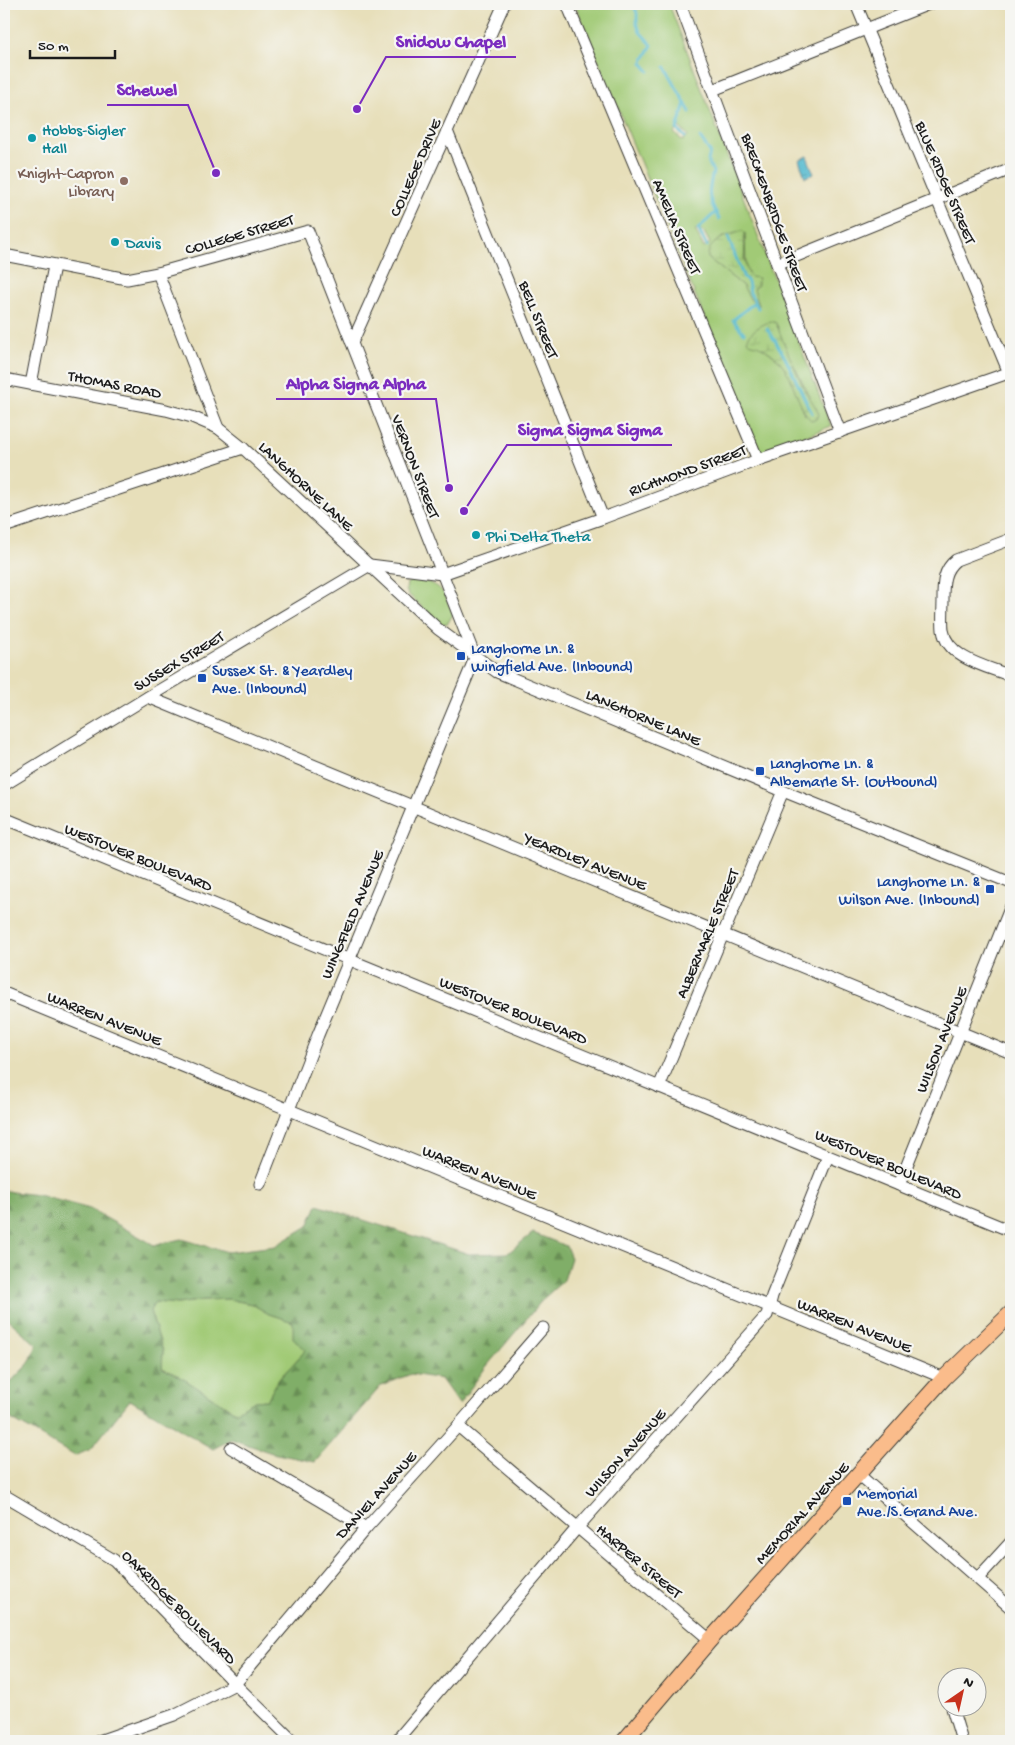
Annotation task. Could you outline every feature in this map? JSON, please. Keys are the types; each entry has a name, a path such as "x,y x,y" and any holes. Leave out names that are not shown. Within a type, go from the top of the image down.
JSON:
{"main road":[{"name":"MEMORIAL AVENUE","path":"624,1741 710,1640 944,1378 1011,1313"}],"street":[{"name":"COLLEGE DRIVE","path":"352,343 504,4"},
{"name":"AMELIA STREET","path":"567,4 758,460"},
{"name":"BRECKENBRIDGE STREET","path":"680,4 840,432"},
{"name":"BLUE RIDGE STREET","path":"856,4 1010,372"},
{"path":"713,90 929,4"},
{"name":"BELL STREET","path":"447,132 603,518"},
{"path":"777,264 1011,169"},
{"name":"VERNON STREET","path":"308,231 475,658"},
{"name":"COLLEGE STREET","path":"4,255 127,279 158,273 308,231"},
{"path":"31,384 54,266"},
{"path":"158,273 218,428"},
{"name":"RICHMOND STREET","path":"370,565 442,574 603,518 758,460 1010,372"},
{"name":"THOMAS ROAD","path":"4,378 166,410 192,417 218,428"},
{"name":"LANGHORNE LANE","path":"218,428 243,448 438,629 475,658 497,672 1011,883"},
{"path":"4,527 243,448"},
{"path":"1011,539 956,560 950,565 942,582 943,632 951,648 967,659 1011,676"},
{"name":"SUSSEX STREET","path":"4,785 370,565"},
{"name":"WINGFIELD AVENUE","path":"260,1184 288,1110 475,658"},
{"name":"YEARDLEY AVENUE","path":"148,697 1011,1053"},
{"name":"ALBERMARLE STREET","path":"658,1087 783,791"},
{"name":"WESTOVER BOULEVARD","path":"4,818 1011,1231"},
{"name":"WILSON AVENUE","path":"899,1185 1011,906"},
{"name":"WARREN AVENUE","path":"4,993 944,1378"},
{"name":"WILSON AVENUE","path":"396,1741 577,1528 767,1315 772,1296 828,1156"},
{"name":"DANIEL AVENUE","path":"235,1684 366,1528 543,1328"},
{"name":"HARPER STREET","path":"458,1426 710,1640"},
{"path":"231,1448 366,1528"},
{"path":"858,1475 1011,1608"},
{"name":"OAKRIDGE BOULEVARD","path":"4,1495 114,1560 293,1741"},
{"path":"978,1578 1011,1542"},
{"path":"99,1741 174,1715 235,1684"},
{"path":"955,1718 962,1741"},
{"path":"131,1741 142,1726"}],"green space":[{"path":"575,4 669,4 831,426 761,454","holes":["679,127 688,135 683,141 674,133","695,230 704,232 710,243 704,248","743,231 745,233 746,266 759,305 751,300 743,286 708,258 721,238","776,323 786,350 810,397 805,415 786,369 772,354 759,345"]},
{"path":"743,231 745,233 746,268 751,277 758,278 758,285 754,288 759,306 751,300 743,286 708,258 711,247 720,239"},
{"path":"771,321 776,323 804,388 818,411 819,415 812,421 800,403 788,373 782,364 767,351 747,341 760,326"},
{"path":"414,580 430,583 444,593 453,614 448,623 439,623 408,594 406,590 407,583"},
{"path":"4,1191 38,1195 90,1209 154,1245 181,1239 228,1252 275,1246 308,1226 317,1205 469,1254 508,1253 533,1233 566,1246 571,1258 564,1280 544,1298 486,1367 459,1404 441,1379 411,1374 381,1386 315,1462 272,1453 231,1439 213,1449 130,1400 91,1449 75,1456 11,1419 4,1398 4,1389 29,1363 37,1345 4,1316","holes":["228,1299 252,1304 269,1314 293,1322 293,1338 306,1350 279,1379 267,1400 255,1401 235,1412 179,1376 162,1368 163,1351 150,1311 155,1302 178,1304"]},
{"path":"228,1299 252,1304 269,1314 293,1322 306,1350 279,1379 267,1400 255,1401 235,1412 179,1376 162,1368 163,1351 150,1311 154,1302 178,1304"}],"water":[{"path":"807,156 814,174 805,177 799,160"}],"waterway":[{"path":"633,4 637,13 637,23 640,32 652,45 642,63 649,71"},
{"path":"665,67 690,112"},
{"path":"685,103 677,129 685,137"},
{"path":"700,138 710,152 708,161 713,172 710,196 719,219"},
{"path":"707,246 698,229 716,212"},
{"path":"728,237 743,276 748,282 750,293 758,308"},
{"path":"744,333 733,320 755,302"},
{"path":"767,329 786,360 812,413"}],"place":[{"name":"Snidow Chapel","path":"357,109"},
{"name":"Hobbs-Sigler Hall","path":"32,138"},
{"name":"Schewel","path":"216,173"},
{"name":"Knight-Capron Library","path":"124,181"},
{"name":"Davis","path":"115,242"},
{"name":"Alpha Sigma Alpha","path":"449,488"},
{"name":"Sigma Sigma Sigma","path":"464,511"},
{"name":"Phi Delta Theta","path":"476,535"},
{"name":"Langhorne Ln. & Wingfield Ave. (Inbound)","path":"461,656"},
{"name":"Sussex St. & Yeardley Ave. (Inbound)","path":"202,678"},
{"name":"Langhorne Ln. & Albemarle St. (Outbound)","path":"760,771"},
{"name":"Langhorne Ln. & Wilson Ave. (Inbound)","path":"990,889"},
{"name":"Memorial Ave./S.Grand Ave.","path":"847,1501"}]}
